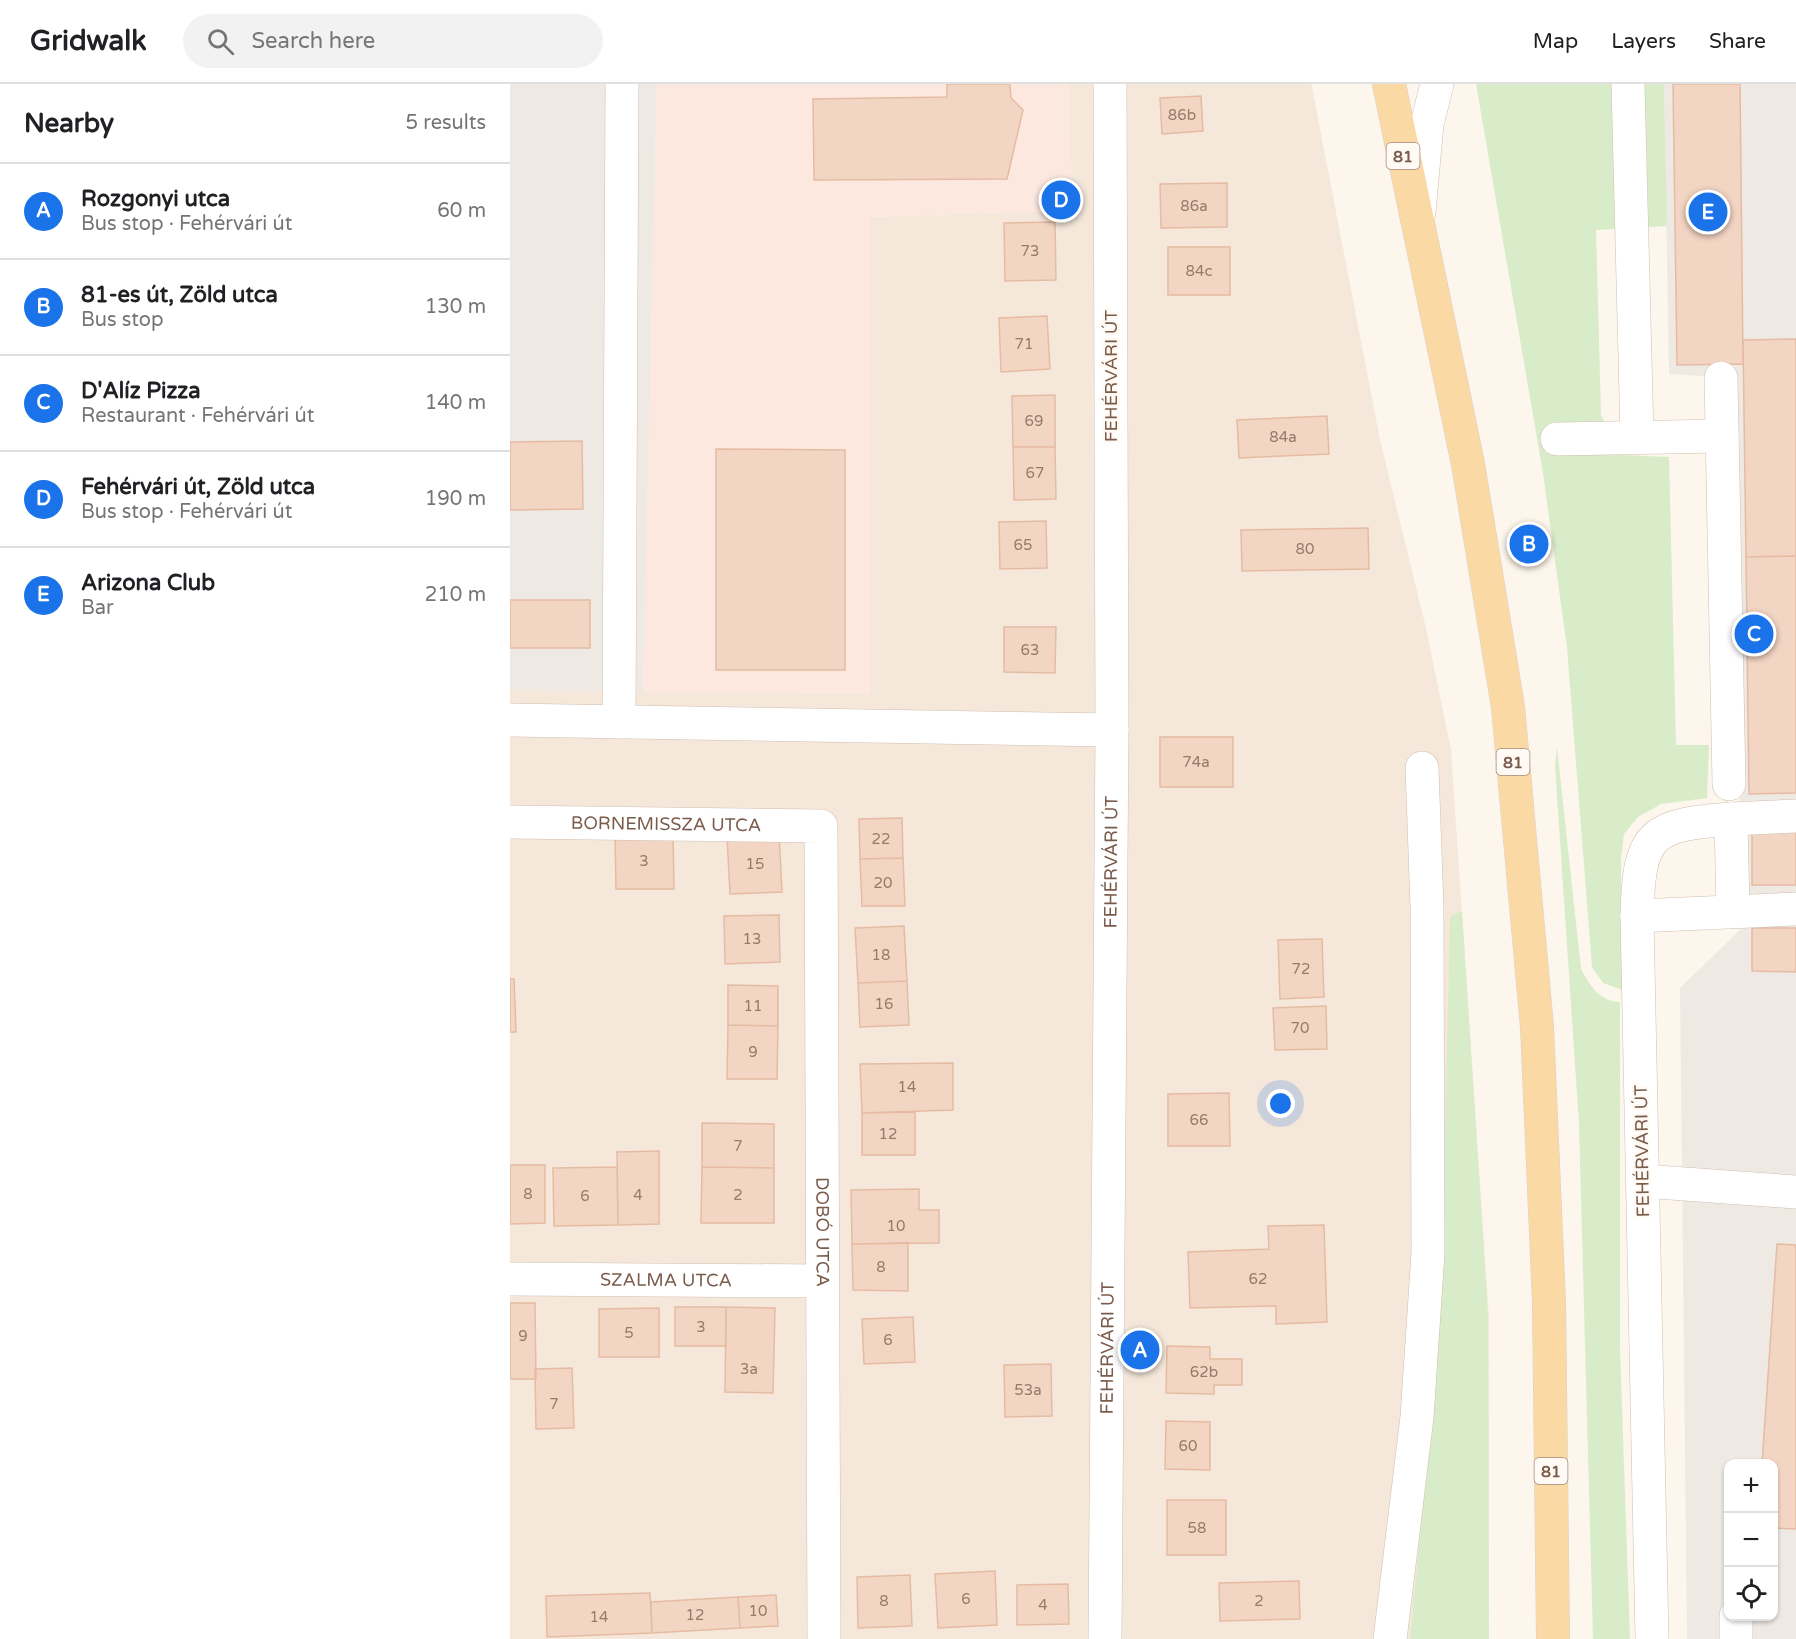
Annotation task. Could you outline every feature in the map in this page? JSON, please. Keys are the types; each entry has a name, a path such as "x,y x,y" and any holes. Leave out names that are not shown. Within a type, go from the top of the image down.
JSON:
{"main road":[{"name":"81","path":"1389,84 1468,464 1508,706 1538,1027 1549,1302 1553,1639"}],"street":[{"path":"619,722 622,84"},
{"name":"FEHÉRVÁRI ÚT","path":"1105,1639 1112,730 1110,84"},
{"path":"1418,229 1427,124 1437,84"},
{"path":"1628,84 1637,436"},
{"path":"1721,378 1730,784"},
{"path":"1557,439 1722,436"},
{"path":"510,720 1112,730"},
{"path":"1389,1639 1417,1416 1428,1253 1427,907 1422,768"},
{"name":"FEHÉRVÁRI ÚT","path":"1652,1639 1638,884 1643,857 1653,838 1670,827 1691,822 1796,816"},
{"path":"1731,819 1733,910"},
{"name":"BORNEMISSZA UTCA","path":"510,822 821,825"},
{"name":"DOBÓ UTCA","path":"821,825 824,1639"},
{"path":"1637,916 1796,909"},
{"path":"1643,1182 1796,1192"},
{"name":"SZALMA UTCA","path":"510,1279 822,1281"},
{"path":"1736,1621 1736,1639"}],"shaded area":[{"path":"510,84 657,84 643,692 510,690"},
{"path":"657,84 1069,84 1071,210 870,217 870,694 643,692"},
{"path":"1069,84 1311,84 1312,87 1380,440 1426,628 1451,750 1489,1317 1489,1639 510,1639 510,690 870,694 870,217 1071,210"},
{"path":"1664,84 1796,84 1796,1639 1687,1639 1680,988 1741,929 1734,378 1669,374"}],"green space":[{"path":"1476,84 1664,84 1667,226 1596,230 1601,415 1622,455 1669,457 1676,745 1709,745 1707,798 1661,804 1638,817 1624,834 1621,858 1622,990 1603,983 1592,967 1567,648 1543,473"},
{"path":"1557,747 1581,969 1596,992 1606,999 1620,1002 1620,1349 1630,1639 1593,1639 1579,1124 1555,766"},
{"path":"1462,911 1488,1314 1489,1639 1410,1639 1433,1403 1443,1222 1450,917"}],"building":[{"path":"947,84 1010,84 1011,98 1023,110 1007,179 814,180 813,99 947,97"},
{"path":"1673,84 1740,84 1743,364 1677,365"},
{"path":"1201,96 1203,131 1162,134 1160,98"},
{"path":"1227,183 1227,227 1161,228 1160,184"},
{"path":"1055,222 1056,280 1005,281 1004,223"},
{"path":"1168,247 1230,247 1230,295 1168,295"},
{"path":"1047,316 1050,369 1001,372 999,318"},
{"path":"1796,339 1796,556 1746,557 1743,340"},
{"path":"1055,395 1055,447 1013,447 1012,396"},
{"path":"1327,416 1329,454 1239,458 1237,420"},
{"path":"582,441 583,509 510,510 510,442"},
{"path":"1013,447 1055,447 1056,499 1014,500"},
{"path":"716,449 845,450 845,670 716,670"},
{"path":"1046,521 1047,568 1000,569 999,522"},
{"path":"1368,528 1369,569 1242,571 1241,530"},
{"path":"1796,556 1796,793 1749,794 1746,557"},
{"path":"510,600 590,600 590,648 510,648"},
{"path":"1004,627 1056,627 1055,673 1004,672"},
{"path":"1160,737 1233,737 1233,787 1160,787"},
{"path":"902,818 903,858 860,859 859,819"},
{"path":"1752,828 1796,828 1796,885 1752,885"},
{"path":"615,833 673,833 674,889 616,889"},
{"path":"779,833 782,892 730,894 727,836"},
{"path":"903,858 905,906 862,906 860,859"},
{"path":"779,915 780,962 725,964 724,916"},
{"path":"904,926 907,981 858,983 855,928"},
{"path":"1752,928 1796,928 1796,972 1752,971"},
{"path":"1322,939 1324,997 1280,999 1278,940"},
{"path":"510,979 514,979 516,1032 510,1032"},
{"path":"907,981 909,1025 860,1027 858,983"},
{"path":"728,985 778,986 778,1026 728,1025"},
{"path":"1326,1006 1327,1049 1275,1050 1273,1008"},
{"path":"728,1025 778,1026 777,1079 727,1079"},
{"path":"953,1063 953,1110 862,1113 860,1064"},
{"path":"1229,1093 1230,1146 1168,1146 1168,1094"},
{"path":"915,1112 915,1155 862,1155 862,1113"},
{"path":"702,1123 774,1124 774,1168 702,1167"},
{"path":"659,1151 659,1224 618,1225 617,1152"},
{"path":"510,1165 545,1165 545,1223 510,1224"},
{"path":"617,1167 618,1225 554,1226 553,1168"},
{"path":"702,1167 774,1168 774,1223 701,1223"},
{"path":"919,1189 919,1210 939,1210 939,1243 852,1244 851,1190"},
{"path":"1324,1225 1327,1322 1276,1324 1276,1306 1190,1308 1188,1252 1269,1249 1268,1226"},
{"path":"908,1243 908,1291 853,1290 852,1244"},
{"path":"1777,1244 1796,1245 1796,1529 1778,1528 1778,1459 1762,1459"},
{"path":"510,1303 535,1303 536,1379 510,1379"},
{"path":"675,1307 726,1307 726,1346 675,1346"},
{"path":"726,1307 775,1308 773,1393 725,1392"},
{"path":"659,1308 659,1357 599,1357 599,1309"},
{"path":"913,1317 915,1362 864,1364 862,1319"},
{"path":"1167,1346 1210,1347 1210,1359 1242,1359 1242,1385 1214,1385 1214,1394 1166,1393"},
{"path":"1051,1364 1052,1416 1005,1417 1004,1365"},
{"path":"572,1368 574,1428 536,1429 535,1369"},
{"path":"1166,1421 1210,1422 1210,1470 1165,1469"},
{"path":"1167,1500 1226,1500 1226,1555 1167,1555"},
{"path":"995,1571 997,1625 938,1628 935,1574"},
{"path":"910,1575 912,1626 858,1628 857,1577"},
{"path":"1299,1581 1300,1619 1220,1621 1219,1583"},
{"path":"1068,1584 1069,1624 1017,1625 1017,1585"},
{"path":"650,1593 652,1633 547,1637 546,1596"},
{"path":"776,1595 778,1626 740,1628 738,1597"},
{"path":"738,1597 740,1628 652,1633 651,1602"}],"place":[{"name":"Fehérvári út, Zöld utca","path":"1061,200"},
{"name":"Arizona Club","path":"1708,212"},
{"name":"81-es út, Zöld utca","path":"1529,544"},
{"name":"D'Alíz Pizza","path":"1754,634"},
{"name":"Rozgonyi utca","path":"1140,1350"}]}
